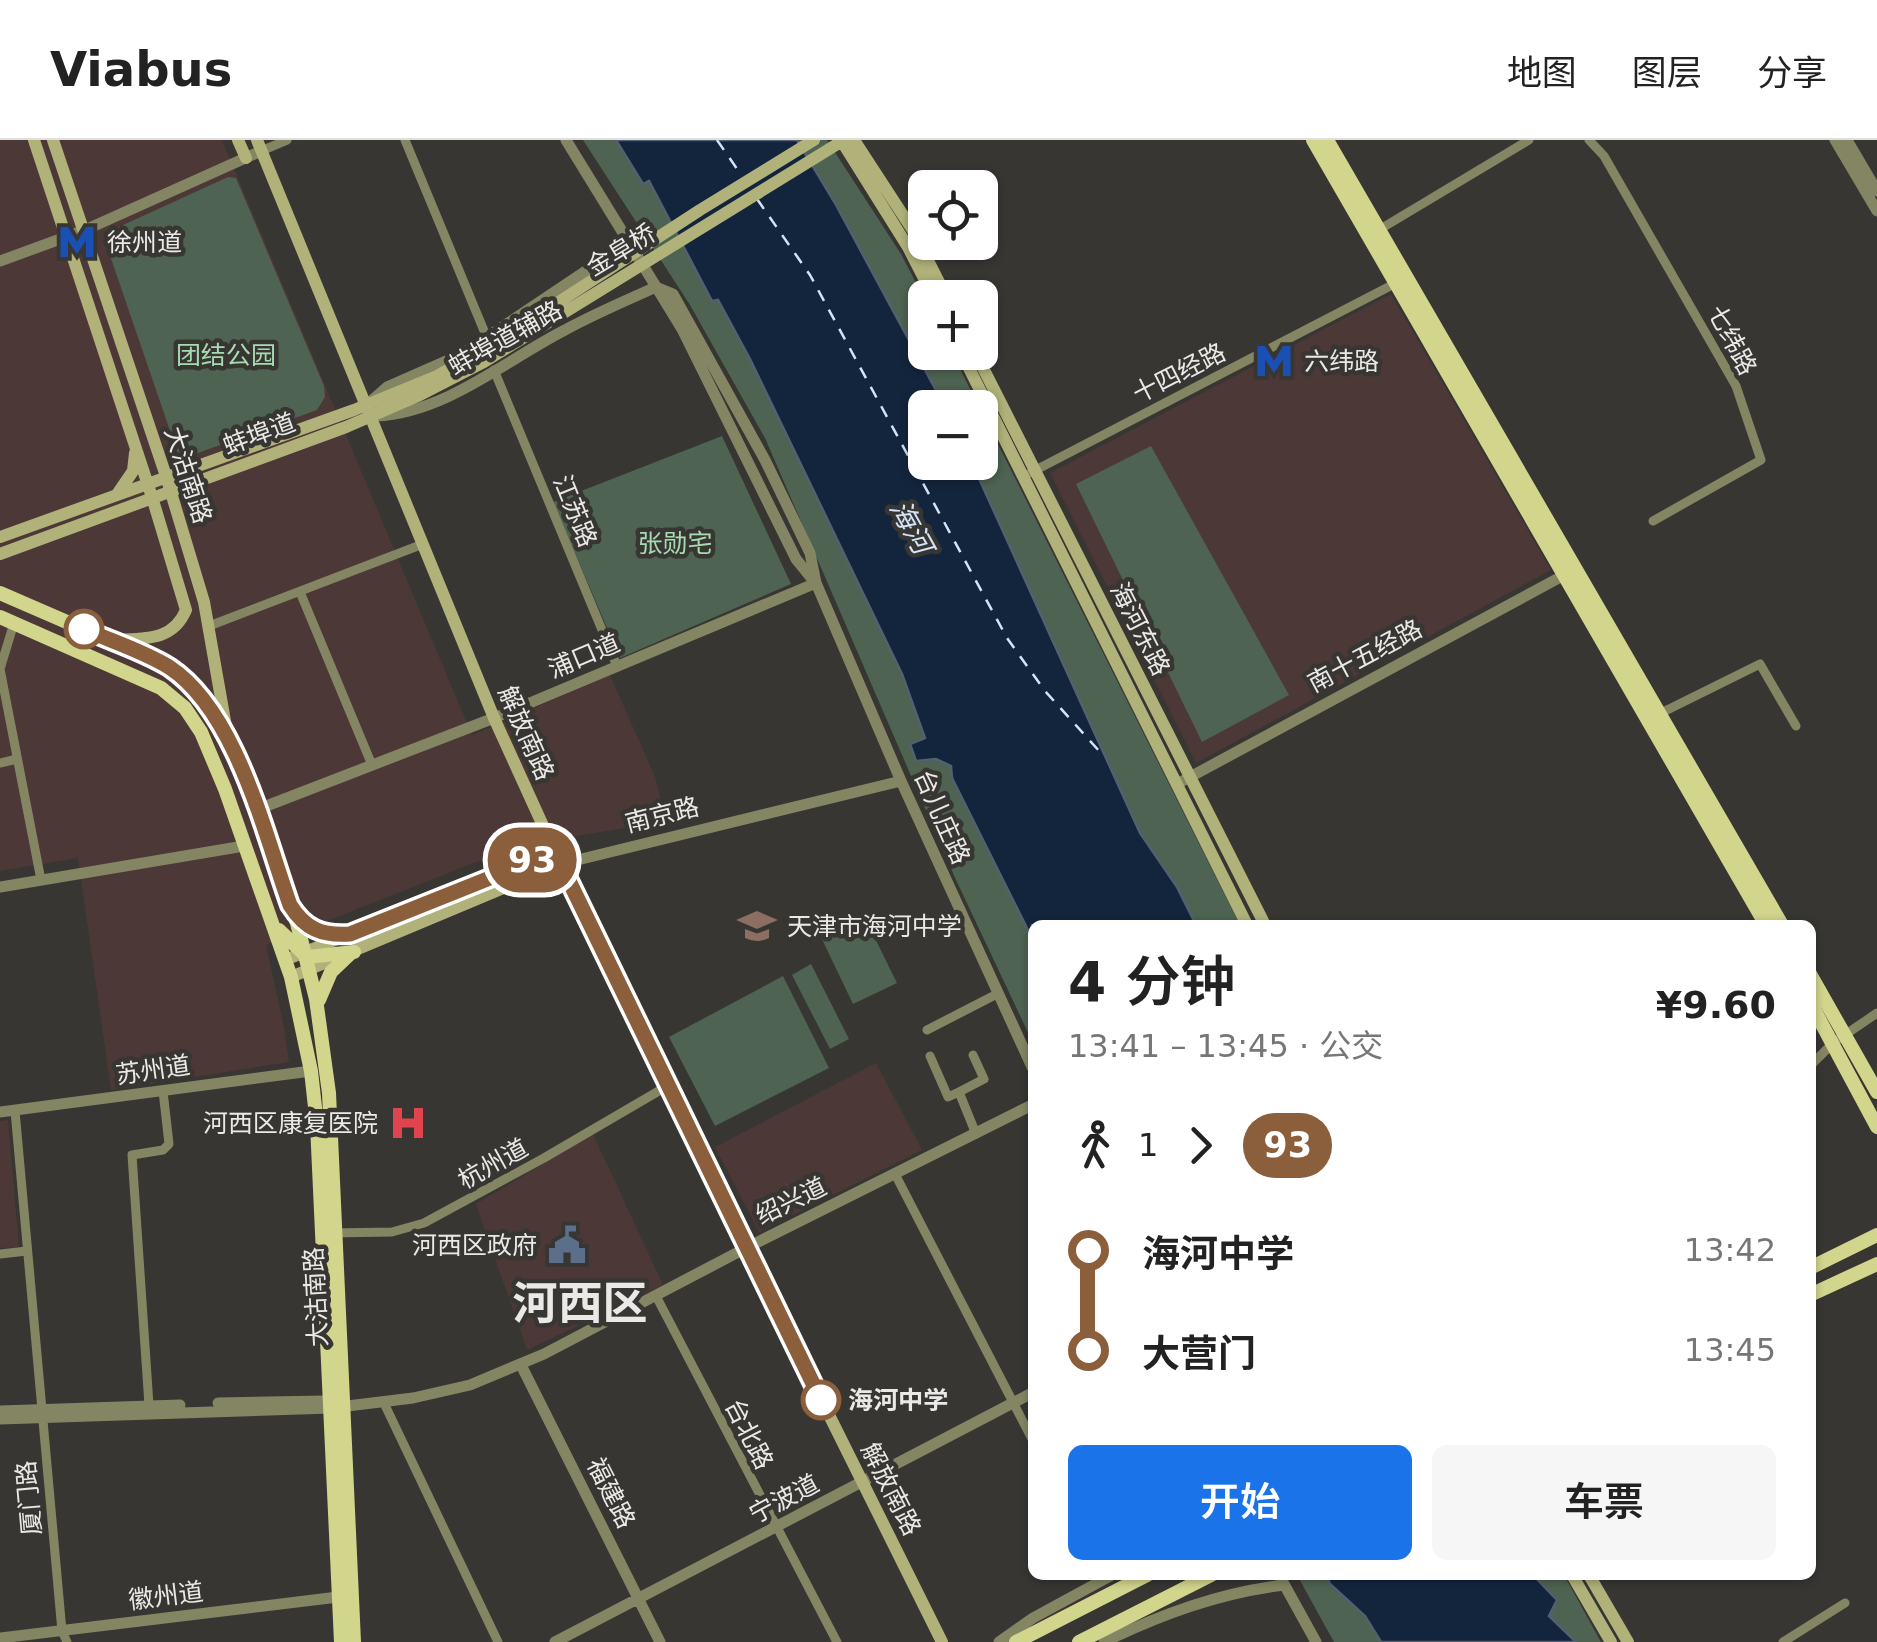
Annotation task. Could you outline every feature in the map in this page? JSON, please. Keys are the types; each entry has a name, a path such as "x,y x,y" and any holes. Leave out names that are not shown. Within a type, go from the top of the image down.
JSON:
{"main road":[{"name":"大沽南路","path":"34,140 186,610 180,624 168,634 108,640"},
{"name":"大沽南路","path":"53,140 168,483 209,626 228,738"},
{"path":"238,140 246,158"},
{"name":"金阜桥","path":"418,390 814,140"},
{"path":"842,140 925,280"},
{"name":"金阜桥","path":"418,390 484,362 842,140"},
{"path":"854,140 912,229 938,280"},
{"path":"1313,140 1374,233"},
{"path":"1327,140 1374,233 1571,572 1763,920"},
{"name":"解放南路","path":"259,146 494,718 746,1248 942,1642"},
{"name":"海河东路","path":"971,370 1262,920"},
{"name":"海河东路","path":"983,370 1176,784 1244,920"},
{"name":"蚌埠道","path":"0,554 152,497 168,483 418,390"},
{"name":"蚌埠道","path":"0,537 147,483 168,483 337,430 365,410"},
{"path":"116,494 134,471 134,442"},
{"path":"1571,572 1779,920"},
{"path":"0,593 166,665 203,697 228,738 256,810 290,905 305,963"},
{"path":"7,620 130,672 161,688 185,708 214,757 285,960 305,963 354,952"},
{"name":"南京路","path":"305,963 350,934 558,858"},
{"name":"南京路","path":"354,952 558,858"},
{"path":"290,905 306,925 319,933 350,934"},
{"path":"267,913 305,963"},
{"path":"318,1011 327,978 336,965 354,952"},
{"name":"大沽南路","path":"305,963 298,1010 311,1071 329,1233"},
{"name":"大沽南路","path":"305,963 318,1011 329,1093 329,1233 341,1642"},
{"path":"1816,987 1877,1127"},
{"path":"1816,1009 1877,1092"},
{"path":"1816,1265 1877,1235"},
{"path":"1816,1259 1840,1254"},
{"path":"1816,1292 1877,1264"},
{"path":"1816,1299 1840,1281"},
{"name":"大沽南路","path":"335,1404 354,1642"},
{"path":"1016,1642 1137,1580"},
{"path":"1079,1642 1201,1580"},
{"path":"1575,1580 1610,1642"},
{"path":"1592,1580 1628,1642"}],"street":[{"path":"0,261 132,210 246,158 259,146 287,140"},
{"path":"406,140 487,338"},
{"name":"台儿庄路","path":"566,140 682,329 796,559 816,583 1028,1059"},
{"path":"1374,233 1529,140"},
{"name":"七纬路","path":"1589,140 1604,156 1717,350 1736,386 1761,460 1653,521"},
{"path":"1835,140 1877,211"},
{"path":"1847,140 1877,191"},
{"name":"蚌埠道","path":"365,410 388,387 462,354 628,242"},
{"name":"十四经路","path":"1029,473 1401,280"},
{"name":"蚌埠道辅路","path":"365,410 404,413 449,395 562,331 656,287"},
{"name":"江苏路","path":"494,370 617,666"},
{"path":"209,626 423,544"},
{"name":"南十五经路","path":"1176,784 1571,572"},
{"name":"浦口道","path":"256,810 494,718 816,583"},
{"path":"300,592 372,765"},
{"path":"7,620 0,669 40,880"},
{"path":"1659,714 1760,664 1796,726"},
{"path":"0,762 17,759"},
{"name":"南京路","path":"558,858 901,781"},
{"path":"0,888 244,846"},
{"path":"926,1030 997,994"},
{"path":"1816,1060 1839,1038 1877,1013"},
{"path":"930,1056 948,1097 984,1080 973,1055"},
{"name":"苏州道","path":"0,1112 311,1071"},
{"name":"杭州道","path":"329,1233 402,1230 438,1216 668,1086"},
{"path":"149,1405 132,1156 163,1150 169,1144 162,1091"},
{"path":"958,1092 976,1134"},
{"name":"绍兴道","path":"0,1411 335,1404 456,1389 521,1365 1028,1107"},
{"name":"厦门路","path":"15,1111 65,1636"},
{"path":"895,1174 1028,1430"},
{"path":"0,1254 27,1251"},
{"name":"台北路","path":"656,1296 836,1642"},
{"name":"福建路","path":"521,1365 660,1642"},
{"name":"宁波道","path":"556,1642 1028,1395"},
{"path":"383,1401 498,1642"},
{"name":"绍兴道","path":"0,1419 149,1405 335,1404"},
{"path":"999,1642 1099,1580"},
{"path":"1104,1642 1160,1615 1282,1580 1316,1642"},
{"name":"徽州道","path":"0,1638 65,1636 338,1597"},
{"path":"1784,1642 1845,1603"}],"shaded area":[{"path":"0,140 222,140 472,735 610,675 655,777 666,821 517,846 266,945 289,1062 111,1090 78,858 0,871"},
{"path":"1391,294 1551,570 1196,763 1050,473"},
{"path":"876,1063 922,1150 759,1232 715,1147"},
{"path":"8,1120 19,1247 0,1248 0,1121"},
{"name":"河西区政府","path":"593,1134 663,1285 527,1350 476,1204"}],"green space":[{"path":"583,140 827,140 915,280 908,280 908,370 961,370 971,390 908,390 908,480 998,480 998,445 1237,920 1028,920 1028,1033 956,880 765,438 690,305"},
{"name":"团结公园","path":"228,177 236,178 324,386 325,397 317,410 184,458 178,454 105,241 110,231"},
{"name":"张勋宅","path":"722,436 791,584 620,658 553,502"},
{"path":"1151,446 1289,695 1202,742 1076,484"},
{"path":"863,914 897,983 853,1004 820,935"},
{"path":"811,964 849,1039 830,1049 792,975"},
{"path":"783,976 829,1068 715,1126 669,1037"},
{"path":"1300,1580 1567,1580 1601,1642 1334,1642"}],"water":[{"name":"海河","path":"616,140 797,140 908,338 908,370 925,370 936,390 908,390 908,480 980,480 1140,833 1177,887 1194,920 1028,920 1028,930 952,778 951,766 936,759 916,761 910,744 925,738 902,674 750,359 718,300 712,301 649,181 643,184"},
{"path":"1328,1580 1538,1580 1557,1600 1549,1616 1576,1642 1381,1642 1365,1616"}],"ferry route":[{"path":"717,140 742,176"},
{"path":"757,199 810,275 1007,638 1045,691 1101,753"}],"bus line":[{"name":"93","path":"84,629 166,665 203,697 234,751 290,905 306,925 319,933 350,934 555,852 821,1400"}],"place":[{"name":"徐州道","path":"77,242"},
{"name":"六纬路","path":"1274,361"},
{"name":"天津市海河中学","path":"757,926"},
{"name":"河西区康复医院","path":"408,1123"},
{"name":"河西区政府","path":"567,1245"},
{"name":"海河中学","path":"821,1400"}],"district":[{"name":"河西区","path":"580,1303"}]}
